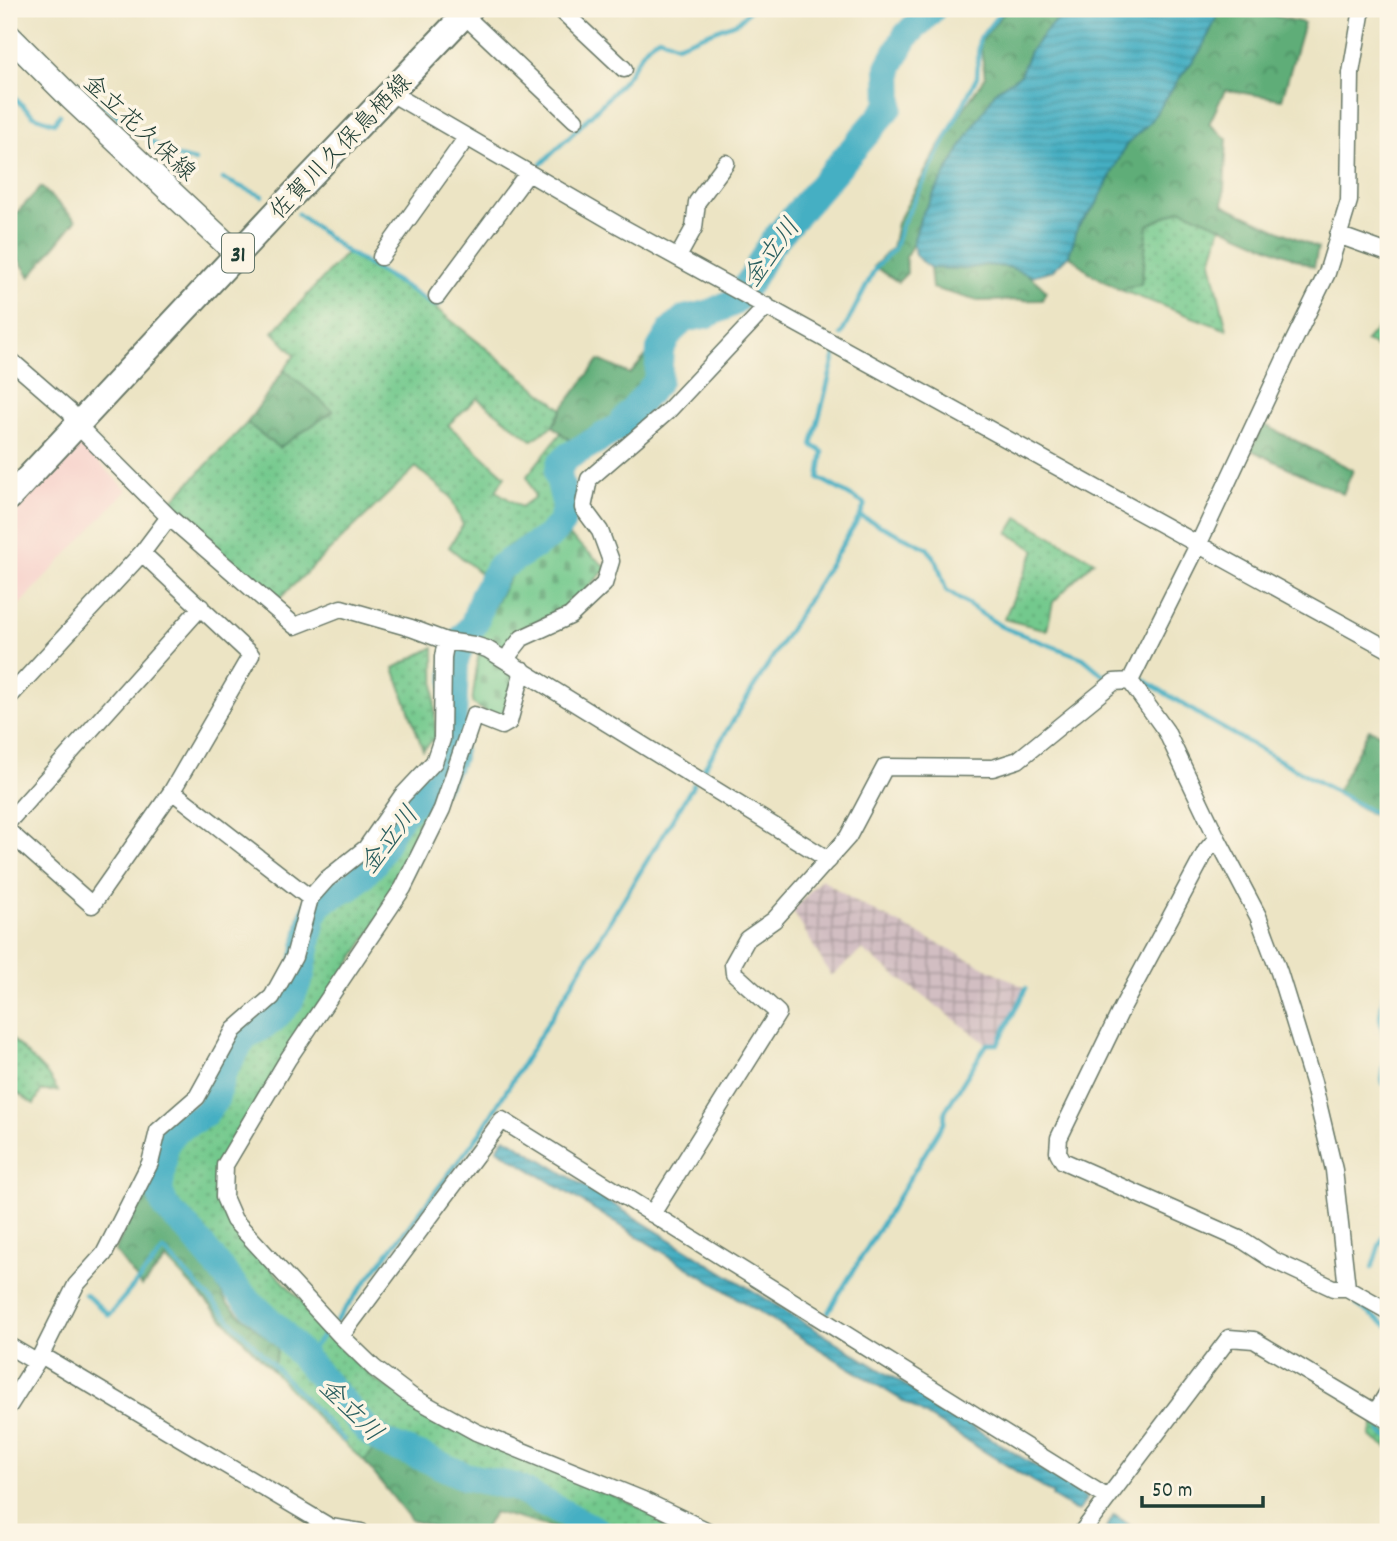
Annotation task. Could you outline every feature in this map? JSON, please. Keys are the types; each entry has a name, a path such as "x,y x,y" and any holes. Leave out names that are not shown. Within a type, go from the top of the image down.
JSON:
{"main road":[{"name":"佐賀川久保鳥栖線","path":"9,498 467,12"}],"street":[{"path":"560,9 624,69"},
{"path":"1130,681 1199,543 1327,273 1349,201 1350,73 1362,9"},
{"path":"467,12 575,120"},
{"name":"金立花久保線","path":"9,36 237,254"},
{"path":"391,93 620,226 1388,649"},
{"path":"381,257 467,137"},
{"path":"678,257 694,228 697,202 726,163"},
{"path":"437,296 528,173"},
{"path":"1339,235 1388,253"},
{"path":"507,660 522,638 570,616 604,584 611,562 600,531 583,508 589,479 667,411 761,302"},
{"path":"9,359 71,412 77,425 169,517 295,626 341,608 411,628 446,642 487,649 829,860"},
{"path":"9,697 142,553 169,517"},
{"path":"9,832 92,905 172,791 251,655 142,553"},
{"path":"9,821 201,607"},
{"path":"9,1406 38,1359 76,1285 104,1254 150,1163 158,1131 197,1097 234,1030 272,997 294,957 310,898 327,879 366,848 402,796 433,762 442,739 443,657 446,642"},
{"path":"523,670 509,722 502,726 474,715 442,809 403,888 288,1059 225,1166 224,1197 234,1220 341,1336 374,1368 411,1396 476,1432 643,1500 710,1532"},
{"path":"1130,681 1166,731 1258,916 1279,972 1313,1082 1334,1170 1348,1288"},
{"path":"652,1213 778,1013 734,973 733,964 747,939 774,920 848,837 886,767 993,768 1018,760 1114,682 1130,681"},
{"path":"172,791 310,898"},
{"path":"1217,838 1206,851 1123,1006 1059,1138 1058,1152 1063,1161 1244,1241 1273,1260 1333,1288 1348,1288 1388,1311"},
{"path":"341,1336 502,1120 652,1213 1100,1508"},
{"path":"1082,1532 1229,1338 1254,1340 1382,1416 1388,1392"},
{"path":"9,1346 38,1359 330,1527 361,1532"}],"shaded area":[{"path":"79,443 127,490 9,616 9,518"},
{"path":"821,879 856,902 1026,988 998,1044 987,1044 862,950 831,976 793,911"}],"green space":[{"path":"1007,9 1072,9 1051,25 1030,51 1020,75 996,91 921,216 906,257 907,273 898,282 874,266 892,248 897,223 938,148 985,77 980,42"},
{"path":"1221,9 1273,9 1275,16 1304,23 1282,99 1225,90 1209,124 1227,139 1223,205 1318,248 1314,267 1181,209 1148,225 1141,284 1120,290 1090,273 1069,255 1078,226 1096,205 1126,145 1151,121 1201,50"},
{"path":"41,187 76,220 30,277 9,244 9,221"},
{"path":"1181,209 1221,226 1211,262 1227,330 1120,290 1141,284 1148,225"},
{"path":"347,252 414,292 562,409 553,426 532,440 477,398 448,425 505,476 496,491 521,507 535,497 527,476 561,433 571,441 553,460 549,487 555,514 541,528 508,546 480,573 449,547 463,525 450,496 416,467 276,602 166,507 247,423 279,447 333,412 284,370 295,355 273,332"},
{"path":"985,265 1012,268 1025,273 1046,291 1042,300 978,301 932,288 930,268 967,269"},
{"path":"1384,321 1388,323 1388,354 1366,341"},
{"path":"651,350 651,380 610,424 571,441 553,426 562,409 599,360 630,374"},
{"path":"284,370 333,411 279,448 247,423"},
{"path":"1263,424 1353,470 1343,494 1251,450"},
{"path":"1018,517 1094,561 1053,602 1047,630 1004,619 1035,550 1008,533"},
{"path":"569,536 607,568 569,607 515,631 499,659 516,674 504,714 498,720 472,703 482,628 514,570"},
{"path":"434,647 435,738 423,750 394,668"},
{"path":"1369,729 1388,737 1388,824 1336,793"},
{"path":"444,789 401,885 220,1163 227,1221 375,1380 478,1438 694,1532 628,1532 511,1478 461,1470 422,1449 382,1435 167,1195 176,1138 218,1111 230,1071 248,1043 274,1029 302,993 326,908 373,875 411,812"},
{"path":"9,1036 47,1074 58,1091 41,1091 34,1104 11,1089 9,1092"},
{"path":"141,1192 193,1244 228,1304 278,1347 272,1370 166,1259 142,1286 115,1251"},
{"path":"278,1347 376,1448 364,1461 328,1429 272,1370"},
{"path":"1374,1423 1388,1432 1388,1448 1370,1436"},
{"path":"376,1448 461,1484 517,1495 569,1526 569,1532 494,1512 483,1532 448,1532 411,1520 364,1461"}],"water":[{"path":"1072,9 1221,9 1201,50 1151,121 1126,145 1096,205 1078,226 1069,255 1053,270 1032,276 1009,267 985,265 967,269 930,268 915,255 913,243 921,216 996,91 1020,75 1030,51 1051,25"},
{"path":"505,1137 1087,1498 1078,1512 1052,1496 1053,1494 497,1149"},
{"path":"1114,1515 1142,1532 1112,1532 1106,1529"}],"waterway":[{"path":"541,164 615,90 653,41 659,37 677,45 738,22 751,9"},
{"name":"金立川","path":"599,1532 515,1487 464,1476 387,1444 369,1432 282,1333 239,1292 189,1230 166,1208 159,1191 165,1144 175,1130 204,1114 215,1099 223,1071 244,1037 271,1021 289,1002 301,974 312,917 320,903 350,887 374,863 396,821 439,780 452,756 455,661 463,638 474,624 483,596 499,568 548,537 561,524 566,506 558,474 560,465 567,457 618,428 658,381 660,349 671,331 684,319 708,314 734,302 751,280 771,244 890,106 889,67 906,36 932,9"},
{"path":"841,335 876,267 894,249 901,227 977,77 979,40 1003,9"},
{"path":"84,87 129,127 174,156 195,161"},
{"path":"9,93 34,116 54,123 60,115"},
{"path":"223,179 262,196"},
{"path":"298,214 347,252 433,306 440,304 443,299"},
{"path":"836,351 812,445 823,452 819,478 865,504 860,516 927,548 937,562 946,590 1002,627 1083,658 1103,675 1126,673"},
{"path":"702,771 860,516"},
{"path":"1141,678 1208,720 1388,821"},
{"path":"336,1321 481,1132 694,784"},
{"path":"1388,966 1380,1017 1386,1048 1382,1083 1388,1088"},
{"path":"828,1312 944,1122 945,1111 987,1044 998,1044 1026,988"},
{"path":"1372,1268 1388,1227"},
{"path":"85,1294 109,1315 164,1250 344,1440"},
{"path":"1357,1305 1388,1326"},
{"path":"304,1358 326,1332"},
{"path":"1380,1432 1388,1437"}]}
